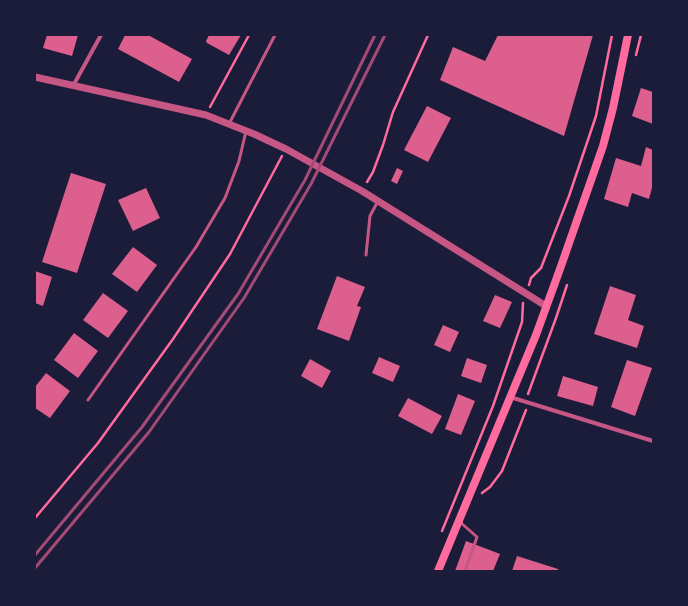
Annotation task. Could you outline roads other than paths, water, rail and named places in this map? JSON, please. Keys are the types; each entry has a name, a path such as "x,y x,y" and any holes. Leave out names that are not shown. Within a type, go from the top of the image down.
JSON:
{"main road":[{"path":"438,571 546,306 603,146 613,108 628,35"}],"street":[{"path":"73,86 101,35"},
{"path":"35,77 206,115 246,131 286,149 350,184 546,306"},
{"path":"510,397 653,441"}],"lane":[{"path":"228,125 275,35"},
{"path":"88,400 200,242 225,198 239,161 246,131"},
{"path":"366,255 370,216 378,201"},
{"path":"458,520 477,537 465,571"}],"railway":[{"path":"35,555 142,427 238,294 305,180 375,35"},
{"path":"35,568 149,432 244,298 311,184 385,35"}]}
